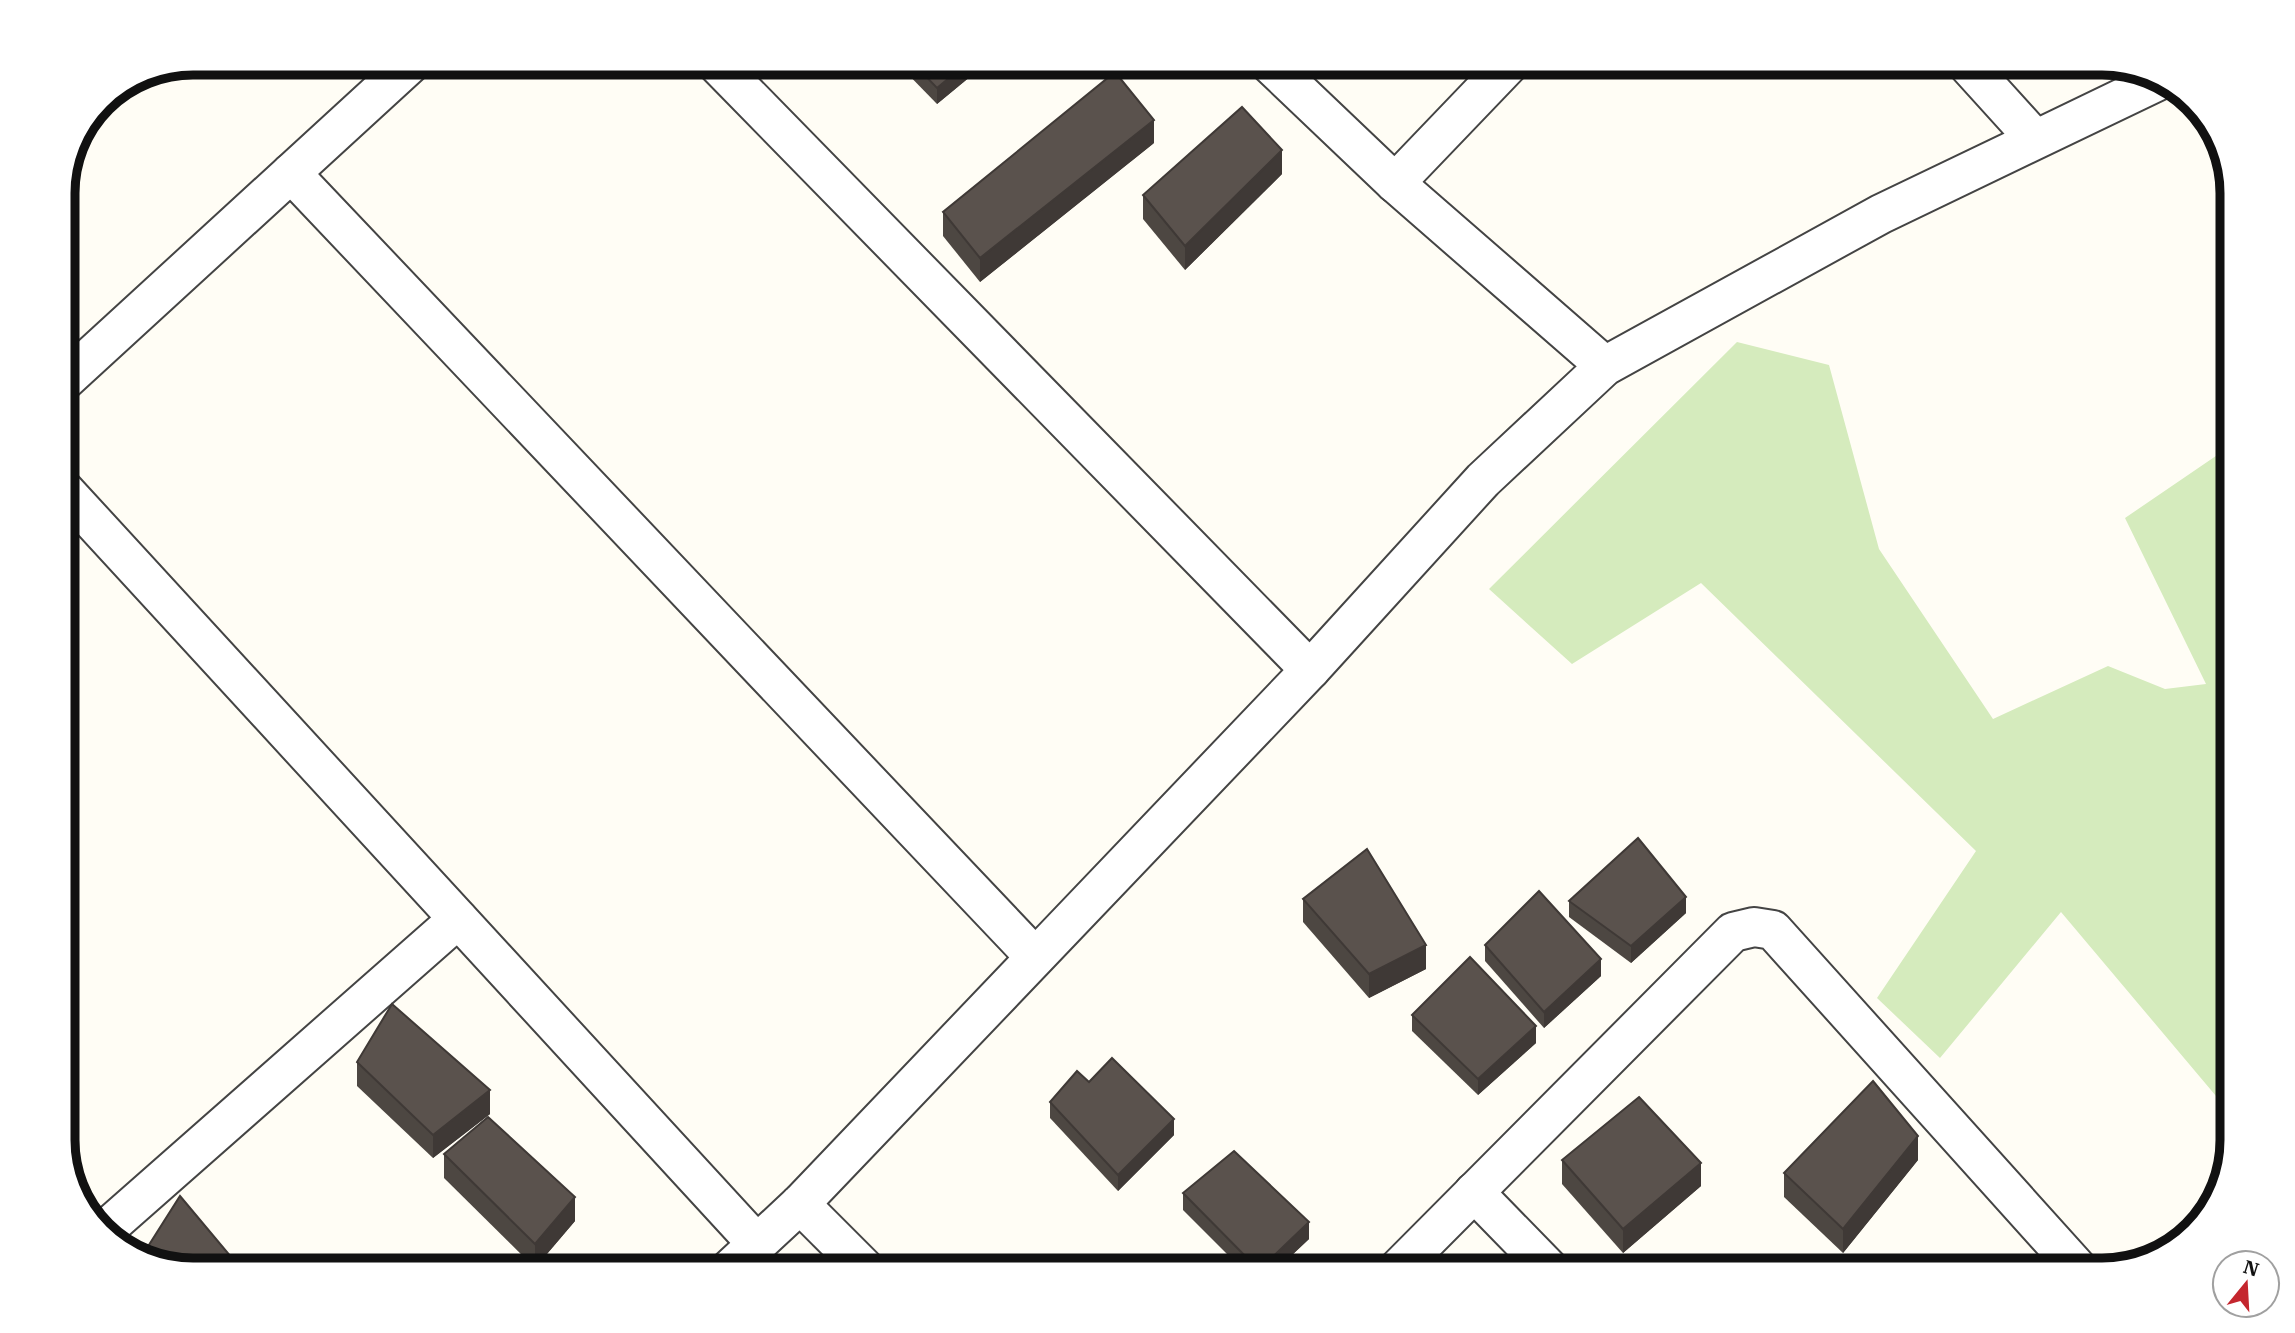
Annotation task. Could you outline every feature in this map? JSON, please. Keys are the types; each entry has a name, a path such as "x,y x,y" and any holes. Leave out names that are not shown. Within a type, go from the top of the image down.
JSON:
{"street":[{"path":"76,370 398,75"},
{"path":"728,75 1310,670"},
{"path":"1282,75 1395,183 1605,366"},
{"path":"1395,183 1498,75"},
{"path":"1977,75 2034,138"},
{"path":"742,1258 800,1204 1310,670 1483,480 1605,366 1881,214 2034,138 2149,85"},
{"path":"291,173 1035,957"},
{"path":"76,503 757,1244"},
{"path":"111,1223 458,919"},
{"path":"1408,1258 1733,932 1754,927 1773,930 2068,1258"},
{"path":"1475,1192 1538,1258"},
{"path":"800,1204 854,1258"}],"green space":[{"path":"1737,342 1829,365 1879,549 1993,719 2108,666 2165,689 2206,684 2125,518 2219,454 2220,1101 2061,912 1940,1058 1877,998 1976,851 1701,583 1572,664 1489,589"}],"building":[{"path":"925,75 953,75 937,88"},
{"path":"1111,75 1117,75 1154,120 980,258 943,212"},
{"path":"1242,107 1282,150 1185,246 1143,195"},
{"path":"1638,838 1686,897 1631,946 1569,901"},
{"path":"1367,849 1426,945 1369,974 1303,899"},
{"path":"1539,891 1601,959 1544,1012 1485,945"},
{"path":"1470,957 1536,1026 1478,1079 1412,1015"},
{"path":"392,1004 490,1090 433,1135 357,1062"},
{"path":"1112,1058 1174,1119 1118,1175 1050,1102 1077,1071 1089,1082"},
{"path":"1873,1081 1918,1136 1843,1229 1784,1173"},
{"path":"1639,1097 1701,1163 1623,1229 1562,1160"},
{"path":"488,1117 575,1197 535,1244 444,1154"},
{"path":"1234,1151 1309,1222 1272,1258 1247,1258 1183,1193"},
{"path":"180,1196 232,1258 178,1257 147,1248"}]}
